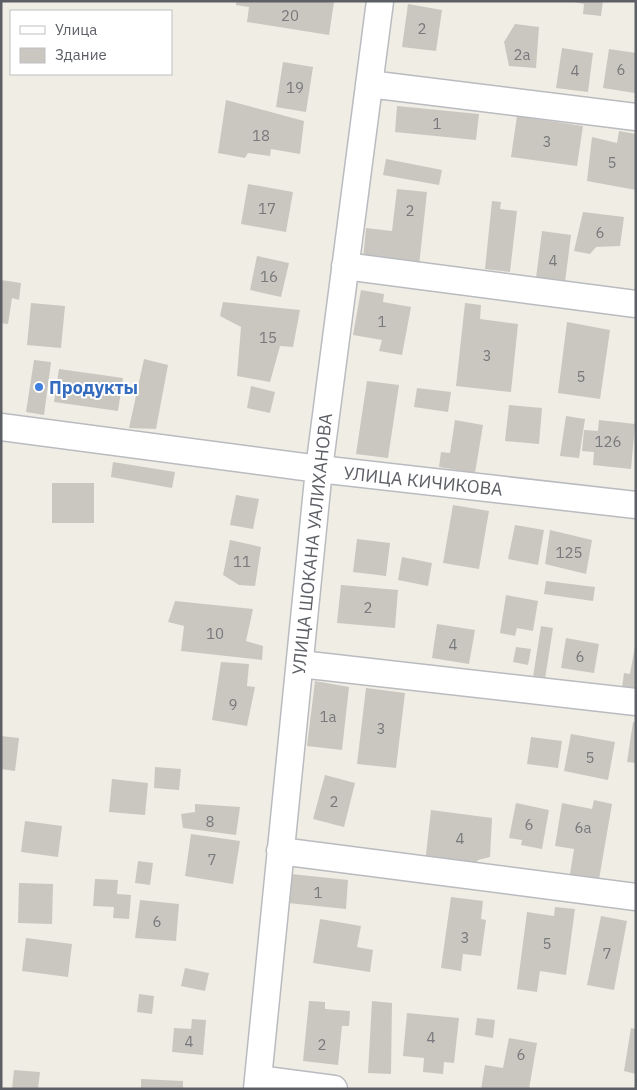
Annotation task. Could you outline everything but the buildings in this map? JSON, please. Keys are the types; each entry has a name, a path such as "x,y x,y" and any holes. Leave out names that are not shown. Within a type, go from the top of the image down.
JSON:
{"street":[{"name":"УЛИЦА ШОКАНА УАЛИХАНОВА","path":"258,1084 319,469 380,1"},
{"path":"369,84 636,117"},
{"path":"345,266 636,304"},
{"name":"УЛИЦА КИЧИКОВА","path":"1,428 319,469 636,505"},
{"path":"300,664 636,702"},
{"path":"280,851 636,897"},
{"path":"258,1084 334,1089"}],"place":[{"name":"Продукты","path":"39,387"}]}
